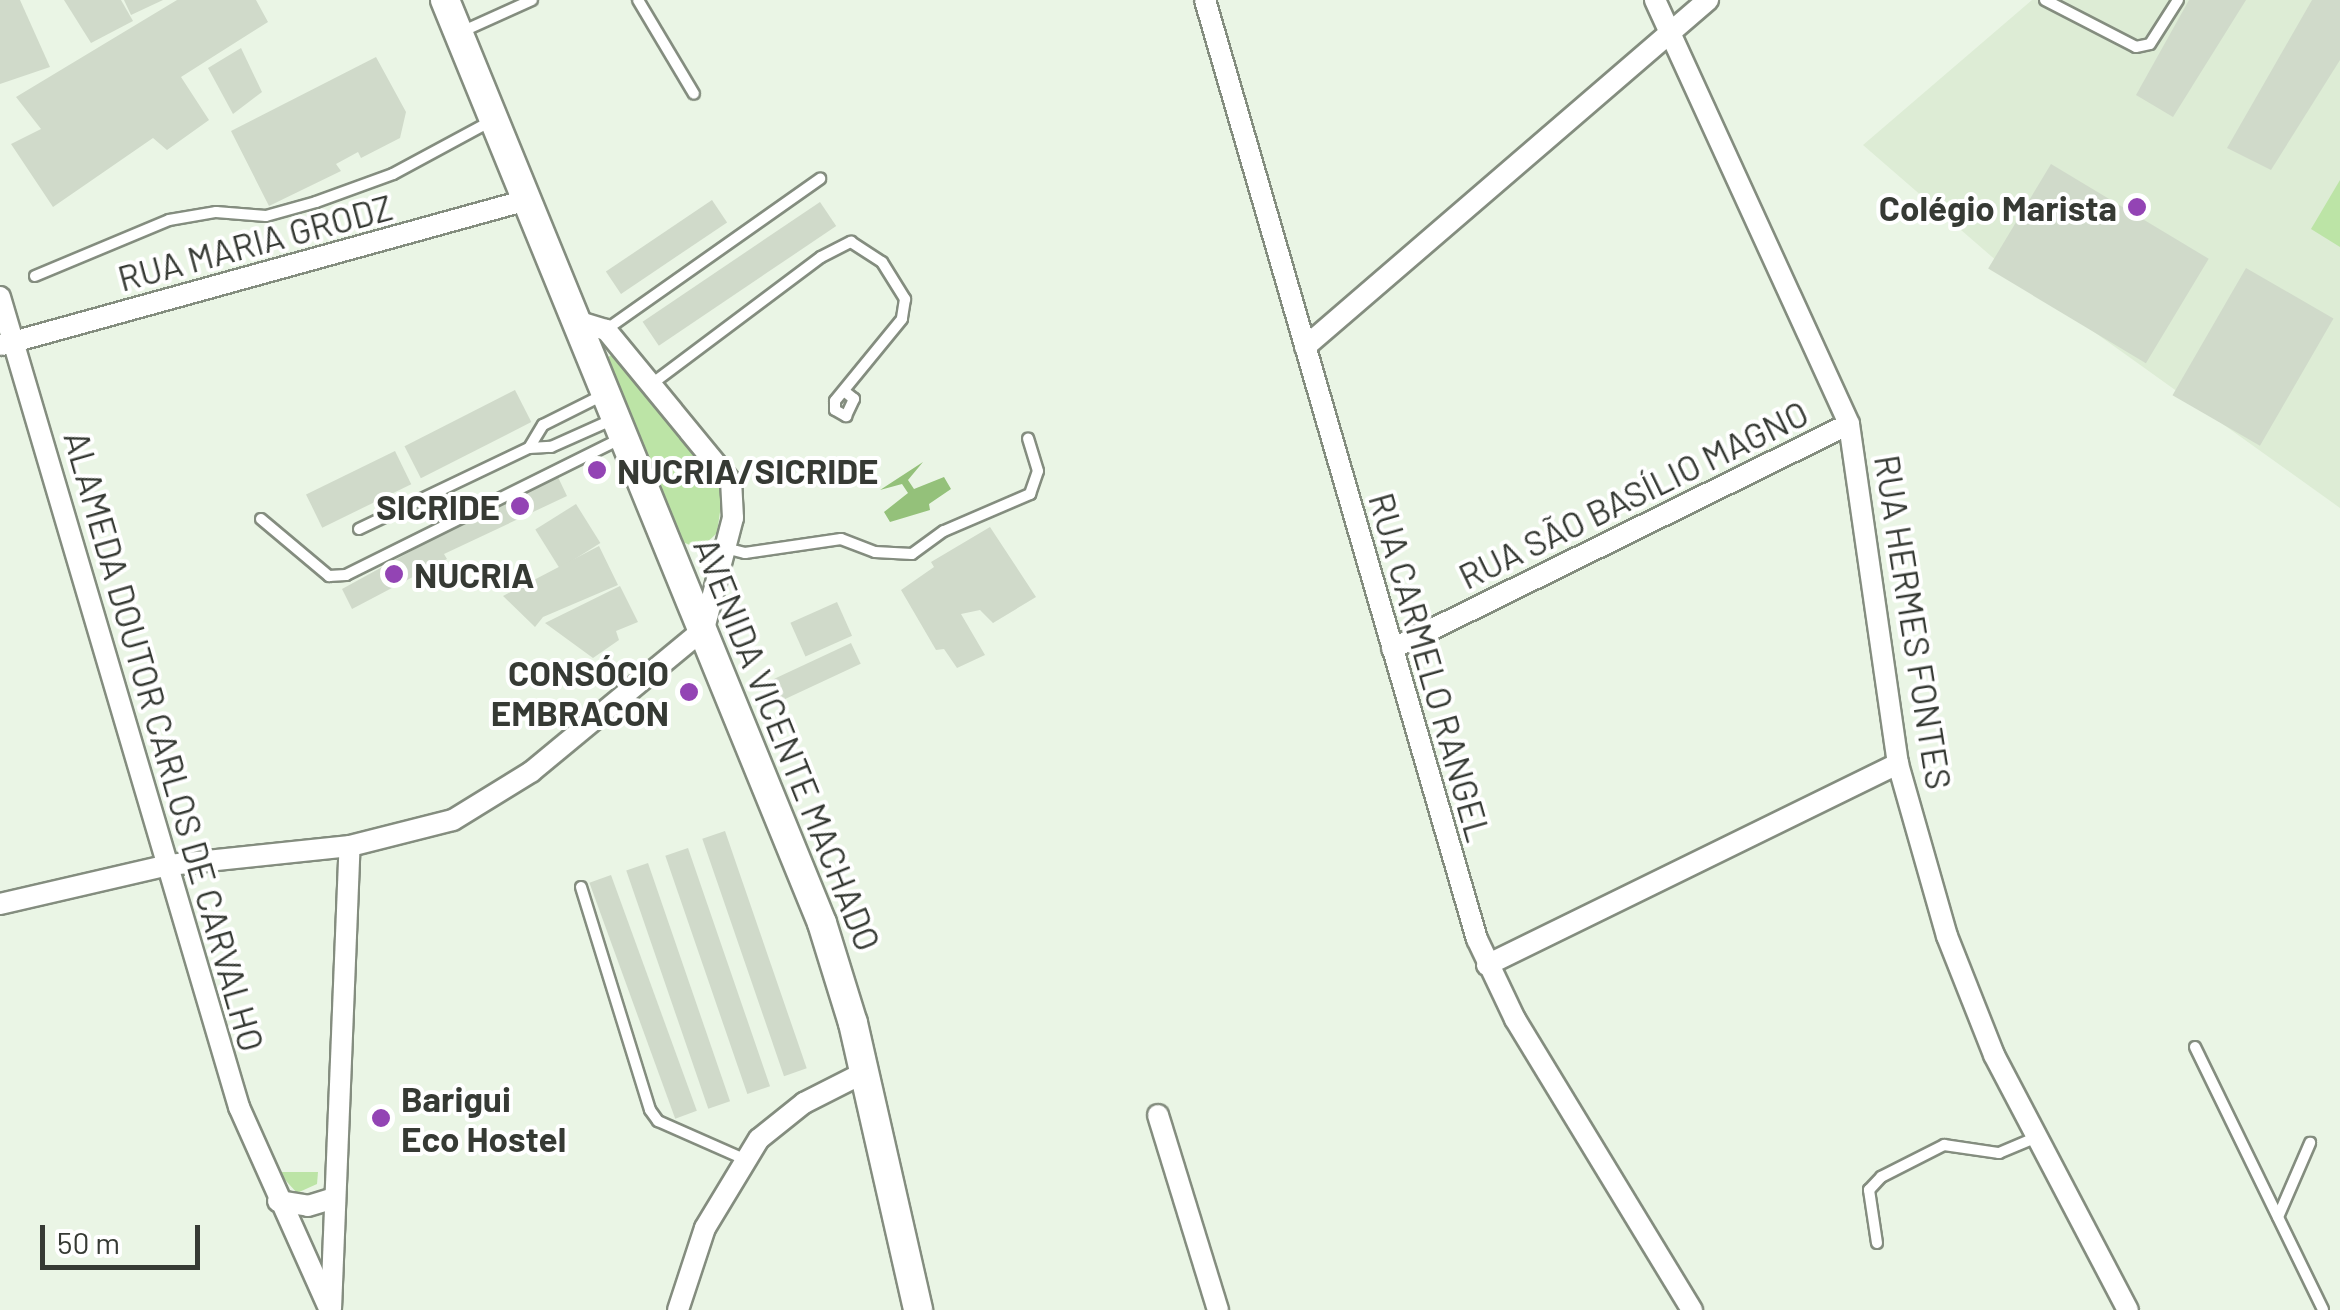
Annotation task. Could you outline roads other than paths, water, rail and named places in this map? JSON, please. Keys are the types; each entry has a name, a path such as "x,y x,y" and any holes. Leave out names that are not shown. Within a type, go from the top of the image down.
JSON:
{"street":[{"name":"AVENIDA VICENTE MACHADO","path":"444,0 805,874 864,1072 918,1310"},
{"name":"RUA CARMELO RANGEL","path":"1205,0 1487,965 1692,1310"},
{"name":"RUA HERMES FONTES","path":"1654,0 1849,424 1898,764 1947,936 1994,1055 2128,1310"},
{"path":"1305,348 1708,0"},
{"name":"RUA MARIA GRODZ","path":"7,344 527,200"},
{"name":"ALAMEDA DOUTOR CARLOS DE CARVALHO","path":"0,296 7,344 169,864 239,1106 278,1201 330,1310"},
{"path":"0,904 169,864 350,846 428,828 480,808 704,629 735,508 732,482 606,330 577,321"},
{"name":"RUA SÃO BASÍLIO MAGNO","path":"1392,649 1849,424"},
{"path":"1487,965 1898,764"},
{"path":"330,1310 350,846"},
{"path":"678,1310 705,1228 744,1158 780,1120 864,1072"},
{"path":"1158,1115 1218,1310"},
{"path":"278,1201 308,1206 335,1198"}],"lane":[{"path":"458,33 532,0"},
{"path":"638,0 694,94"},
{"path":"2046,0 2136,47 2150,44 2178,0"},
{"path":"36,276 169,220 216,212 266,216 316,202 393,174 494,119"},
{"path":"606,330 820,179"},
{"path":"653,384 820,256 851,242 882,262 906,299 902,319 844,391"},
{"path":"358,529 529,448 551,446 616,416"},
{"path":"529,448 543,425 616,416"},
{"path":"261,519 330,576 346,575 616,416"},
{"path":"725,548 745,553 841,539 875,552 912,554 944,531 1030,494 1038,471 1028,439"},
{"path":"581,887 650,1110 658,1121 744,1158"},
{"path":"2194,1047 2324,1310"},
{"path":"1876,1243 1870,1190 1881,1177 1944,1145 1999,1153 2037,1137"},
{"path":"2278,1217 2310,1143"}],"place":[{"name":"Colégio Marista","path":"2137,207"},
{"name":"NUCRIA/SICRIDE","path":"597,470"},
{"name":"SICRIDE","path":"520,506"},
{"name":"NUCRIA","path":"394,574"},
{"name":"CONSÓCIO EMBRACON","path":"689,692"},
{"name":"Barigui Eco Hostel","path":"381,1118"}]}
